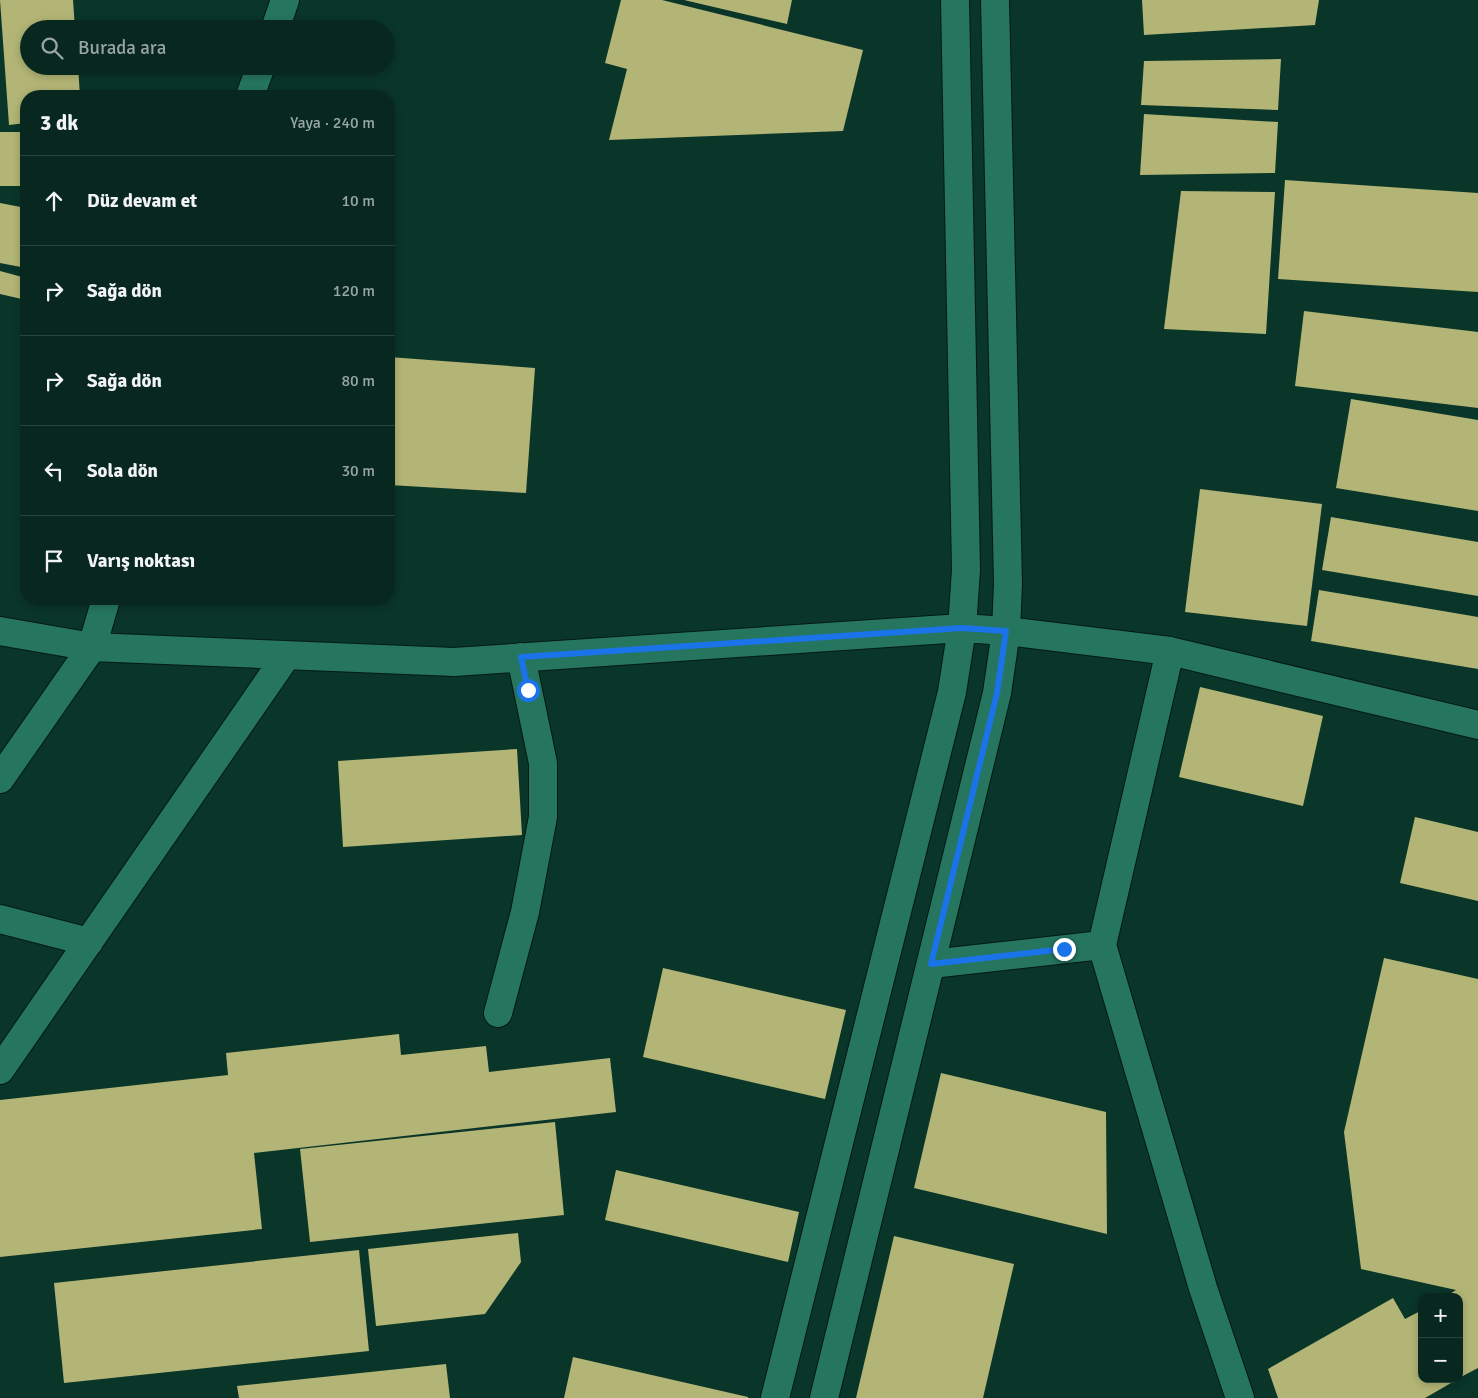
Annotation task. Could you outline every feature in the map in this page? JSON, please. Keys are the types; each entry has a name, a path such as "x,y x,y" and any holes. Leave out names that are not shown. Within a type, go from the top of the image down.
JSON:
{"street":[{"path":"278,20 285,0"},
{"path":"775,1398 952,692 962,628 966,570 955,0"},
{"path":"824,1398 997,693 1006,631 1008,584 995,0"},
{"path":"252,90 258,75"},
{"path":"0,779 92,647 104,605"},
{"path":"0,631 92,647 454,662 962,628 1006,631 1170,651 1478,725"},
{"path":"1170,651 1102,945 1203,1288 1240,1398"},
{"path":"0,1070 287,655"},
{"path":"498,1013 525,912 543,817 543,763 521,657"},
{"path":"0,920 88,942"},
{"path":"931,964 1102,945"}],"building":[{"path":"0,0 73,0 74,20 20,20 20,75 79,75 80,90 20,90 20,124 9,125"},
{"path":"621,0 662,0 863,50 843,131 609,140 627,69 605,63"},
{"path":"684,0 792,0 787,24"},
{"path":"1142,0 1319,0 1315,25 1144,35"},
{"path":"1281,59 1278,110 1141,105 1144,61"},
{"path":"1144,114 1278,122 1275,173 1140,175"},
{"path":"0,132 20,132 20,186 0,186"},
{"path":"1285,180 1478,193 1478,292 1278,279"},
{"path":"1181,191 1275,192 1266,334 1164,329"},
{"path":"0,203 20,207 20,267 0,263"},
{"path":"0,271 20,276 20,299 0,294"},
{"path":"1304,311 1478,332 1478,408 1295,386"},
{"path":"395,357 535,368 526,493 395,485"},
{"path":"1351,399 1478,420 1478,511 1336,488"},
{"path":"1200,489 1322,504 1307,626 1185,612"},
{"path":"1331,517 1478,542 1478,596 1322,570"},
{"path":"1319,590 1478,617 1478,669 1311,641"},
{"path":"1200,687 1323,716 1303,806 1179,777"},
{"path":"517,749 522,835 343,847 338,761"},
{"path":"1415,817 1478,832 1478,901 1400,883"},
{"path":"1384,958 1478,979 1478,1368 1463,1376 1463,1293 1451,1293 1456,1290 1361,1269 1344,1132"},
{"path":"663,968 846,1010 825,1099 643,1057"},
{"path":"399,1034 401,1055 486,1046 489,1072 610,1058 616,1112 254,1153 262,1229 0,1257 0,1100 228,1075 226,1053"},
{"path":"941,1073 1106,1112 1107,1234 914,1188"},
{"path":"555,1122 564,1215 310,1242 300,1149"},
{"path":"616,1170 799,1212 788,1262 605,1220"},
{"path":"518,1233 521,1262 485,1314 376,1326 368,1249"},
{"path":"894,1236 1014,1264 983,1398 856,1398"},
{"path":"359,1250 369,1351 64,1383 54,1283"},
{"path":"1393,1298 1405,1319 1418,1312 1418,1383 1451,1383 1425,1398 1278,1398 1268,1369"},
{"path":"573,1357 748,1397 748,1398 564,1398"},
{"path":"446,1364 450,1398 239,1398 237,1386"}],"route":[{"path":"528,690 521,657 962,628 1006,631 997,693 931,964 1064,949"}]}
